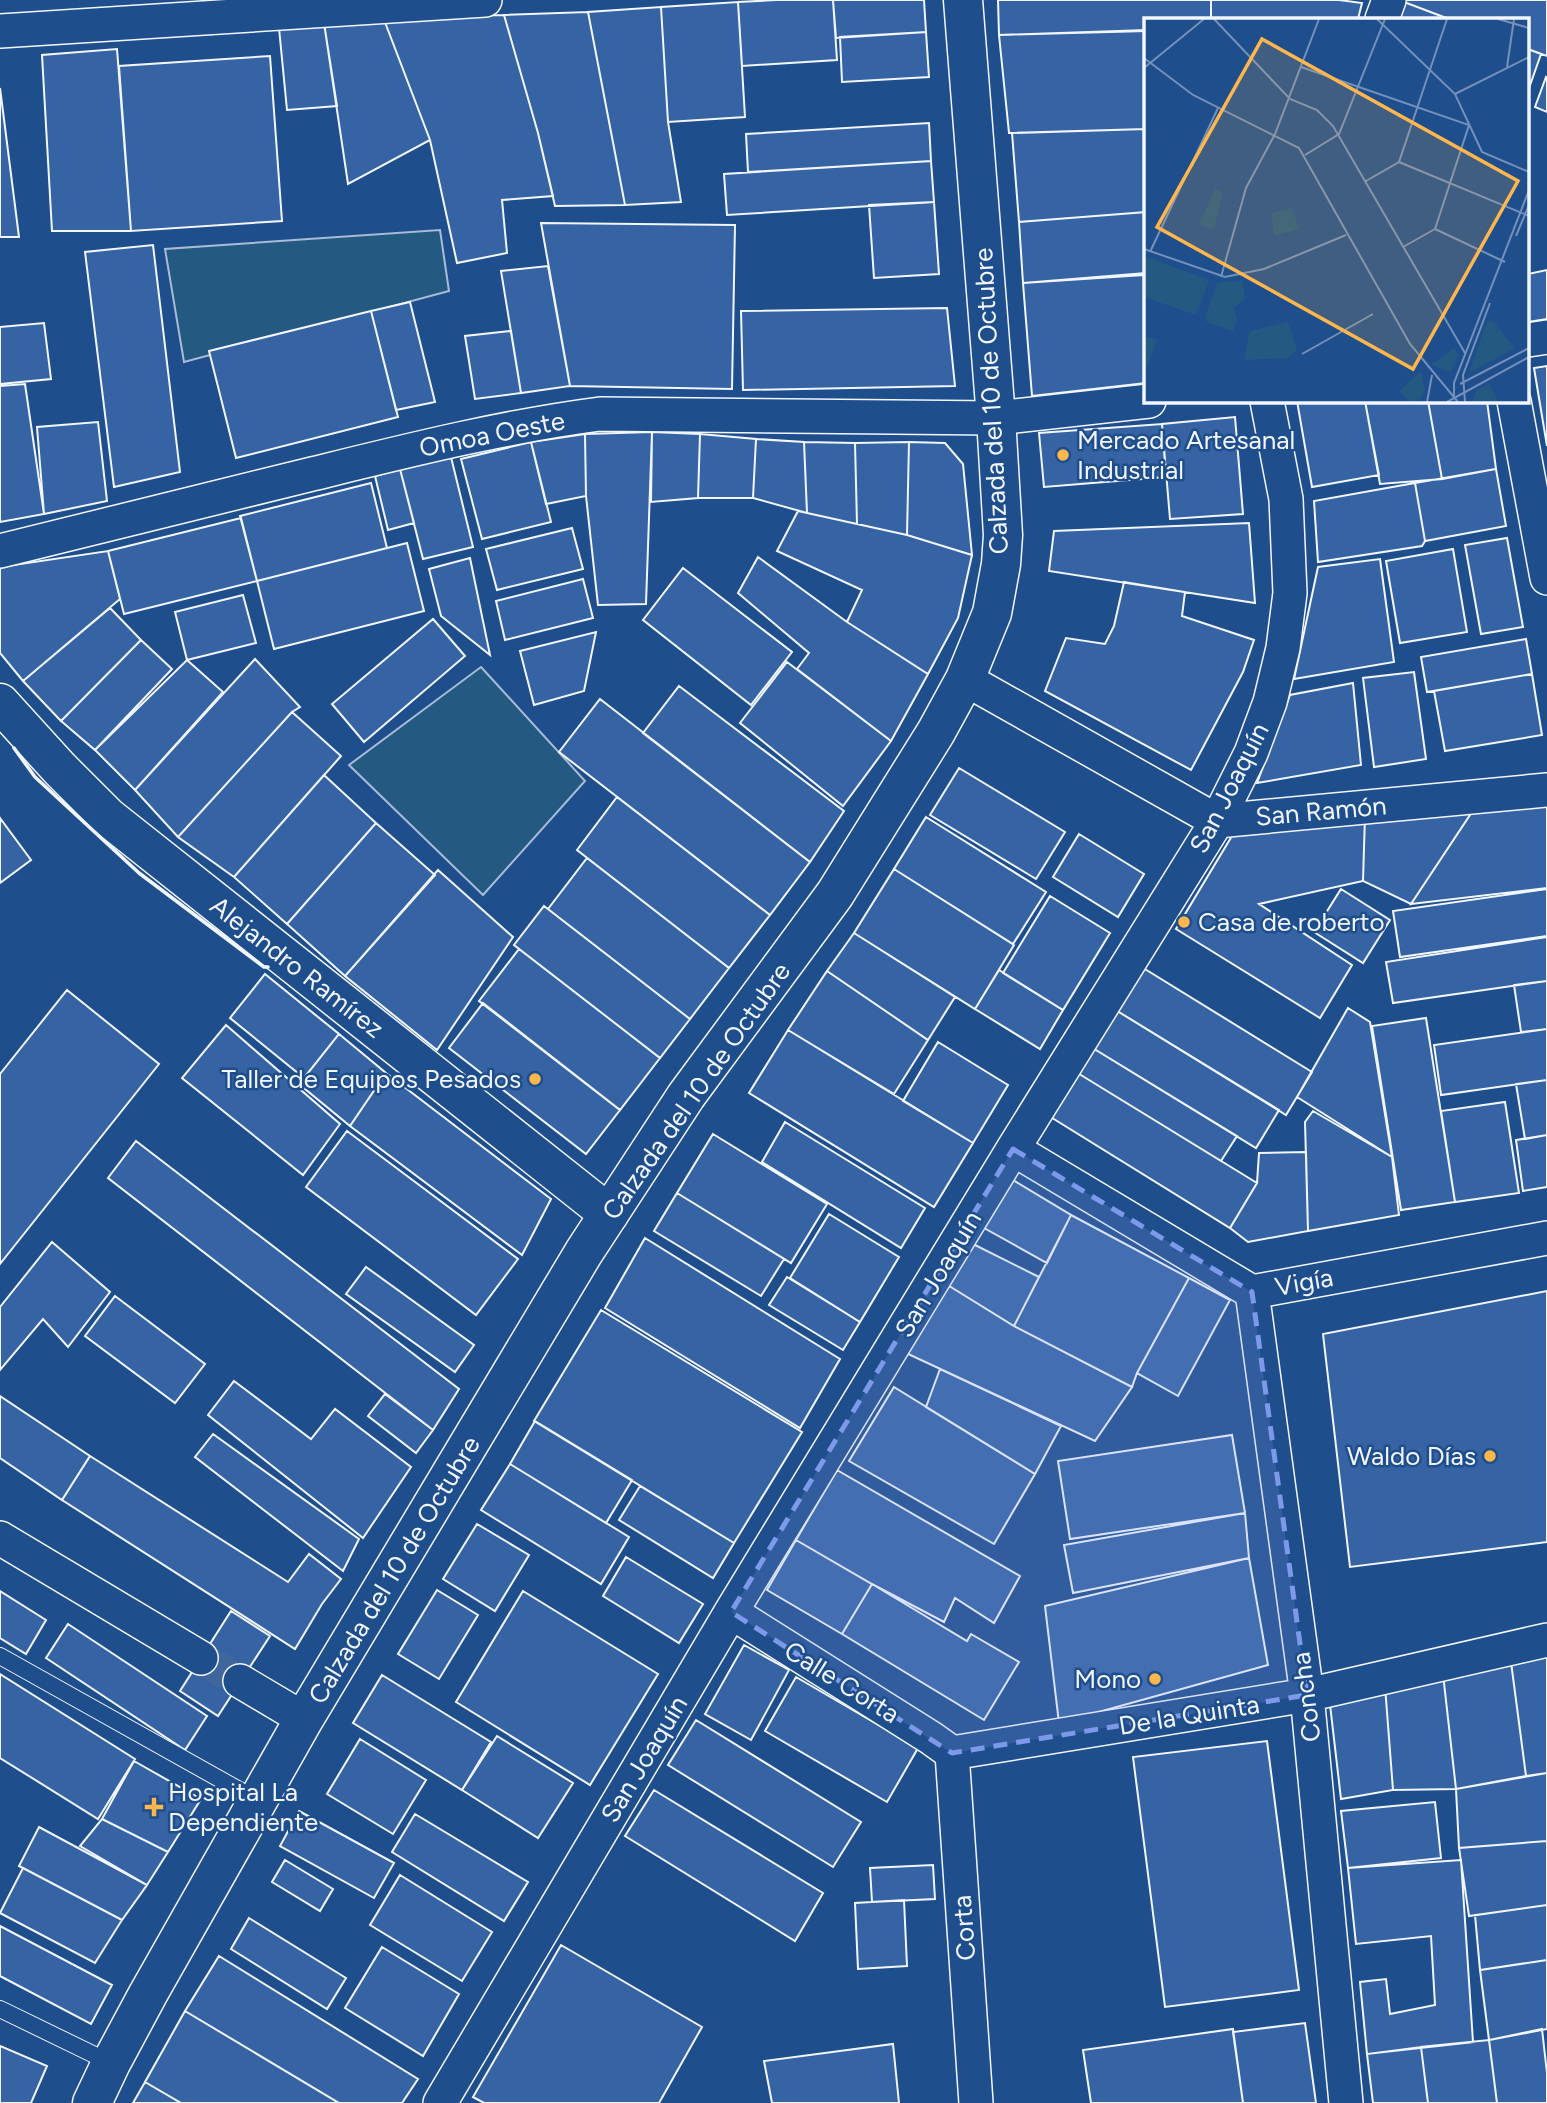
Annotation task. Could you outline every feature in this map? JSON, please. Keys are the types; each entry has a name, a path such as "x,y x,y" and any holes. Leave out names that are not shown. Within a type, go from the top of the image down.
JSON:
{"main road":[{"name":"Calzada del 10 de Octubre","path":"92,2103 111,2063 304,1719 609,1214 686,1096 835,894 936,732 965,679 992,613 1001,564 1002,503 963,0"},
{"name":"Alejandro Ramírez","path":"0,703 43,752 108,817 609,1214"}],"street":[{"path":"0,31 485,0"},
{"path":"1382,18 1389,0"},
{"name":"Omoa Oeste","path":"0,551 508,428 600,414 996,418 1144,402"},
{"name":"San Joaquín","path":"440,2103 731,1612 1013,1149 1217,821 1251,753 1270,702 1283,648 1290,593 1286,499 1268,402"},
{"path":"1514,402 1547,578"},
{"name":"San Ramón","path":"965,679 1217,821 1547,790"},
{"name":"Vigía","path":"1013,1149 1252,1292 1547,1238"},
{"name":"Concha","path":"1252,1292 1307,1695 1346,2103"},
{"path":"0,1538 201,1658"},
{"name":"Calle Corta","path":"731,1612 952,1753"},
{"name":"De la Quinta","path":"952,1753 1307,1695 1547,1640"},
{"path":"240,1681 304,1719"},
{"name":"Corta","path":"952,1753 976,2103"}],"lane":[{"path":"0,1656 258,1801"},
{"path":"0,2009 111,2063"}],"highlighted area":[{"path":"1013,1149 1252,1292 1307,1695 952,1753 731,1612"}],"shaded area":[{"path":"440,230 449,291 184,362 165,249"},
{"path":"481,667 585,781 483,895 349,765"}],"building":[{"path":"833,0 837,60 742,66 738,2"},
{"path":"833,0 924,0 926,32 836,38"},
{"path":"998,0 1211,0 1211,18 1144,18 1144,31 999,35"},
{"path":"1211,0 1339,0 1362,3 1358,18 1211,18"},
{"path":"1547,0 1547,56 1530,50 1530,18 1446,18 1404,2"},
{"path":"738,2 745,117 668,122 661,7"},
{"path":"1404,2 1446,18 1398,18"},
{"path":"661,7 668,122 681,202 625,205 588,12"},
{"path":"588,12 625,205 555,206 538,133 504,15"},
{"path":"504,15 553,196 502,200 507,253 457,263 430,140 383,17"},
{"path":"383,17 430,140 348,184 324,23"},
{"path":"324,23 337,106 287,110 279,28"},
{"path":"1144,30 1144,129 1009,133 999,35"},
{"path":"926,32 929,77 842,82 840,37"},
{"path":"117,49 131,231 52,231 42,55"},
{"path":"1530,50 1541,54 1530,85"},
{"path":"270,56 282,221 131,231 119,66"},
{"path":"1547,78 1547,112 1535,107"},
{"path":"0,88 19,237 0,237"},
{"path":"929,123 931,161 748,172 746,134"},
{"path":"1144,129 1144,212 1019,222 1012,133"},
{"path":"931,161 934,202 727,215 724,174"},
{"path":"934,202 939,274 874,278 869,205"},
{"path":"1144,212 1144,273 1023,283 1019,222"},
{"path":"541,223 735,225 732,389 570,386"},
{"path":"153,245 180,472 114,487 85,252"},
{"path":"548,266 570,386 521,393 501,271"},
{"path":"1547,270 1547,319 1530,322 1530,274"},
{"path":"1144,275 1144,383 1032,396 1023,283"},
{"path":"410,302 435,402 396,410 371,311"},
{"path":"947,308 955,386 743,390 741,311"},
{"path":"371,311 398,417 236,458 209,351"},
{"path":"44,323 51,379 0,384 0,327"},
{"path":"511,331 521,393 475,399 465,336"},
{"path":"1547,366 1547,446 1534,368"},
{"path":"25,384 44,514 0,522 0,386"},
{"path":"1297,402 1365,402 1379,475 1312,487"},
{"path":"1365,402 1428,402 1442,479 1380,484"},
{"path":"1428,402 1487,402 1496,469 1442,479"},
{"path":"1235,417 1243,514 1170,519 1162,424"},
{"path":"98,422 107,501 44,514 37,427"},
{"path":"1162,424 1166,477 1044,487 1039,433"},
{"path":"652,432 700,434 698,498 651,502"},
{"path":"652,432 646,604 598,605 586,496 585,434"},
{"path":"585,434 586,496 546,504 531,442"},
{"path":"700,434 756,439 753,498 698,498"},
{"path":"756,439 804,442 807,513 753,498"},
{"path":"531,442 551,522 482,539 461,459"},
{"path":"804,442 855,443 857,524 807,513"},
{"path":"909,442 907,535 857,524 855,443"},
{"path":"909,442 945,443 963,464 972,555 907,535"},
{"path":"451,457 473,547 423,559 400,469"},
{"path":"400,469 414,523 388,530 375,476"},
{"path":"1496,469 1506,526 1425,541 1415,483"},
{"path":"371,483 387,548 257,581 240,516"},
{"path":"1415,483 1425,541 1422,546 1318,562 1314,501"},
{"path":"798,511 907,535 972,555 958,618 928,674 847,622 862,590 777,551"},
{"path":"241,518 257,581 124,614 108,551"},
{"path":"1249,523 1255,603 1049,571 1054,531"},
{"path":"572,528 583,569 497,590 486,549"},
{"path":"1507,538 1523,627 1481,634 1465,545"},
{"path":"407,543 424,611 274,649 257,581"},
{"path":"1453,549 1467,632 1400,643 1386,561"},
{"path":"108,551 120,599 23,681 0,653 0,567"},
{"path":"758,557 847,622 928,674 891,741 797,669 809,653 738,593"},
{"path":"470,558 490,655 441,616 429,569"},
{"path":"1380,559 1394,662 1294,679 1318,567"},
{"path":"683,568 792,652 751,705 643,620"},
{"path":"583,579 593,618 505,640 496,601"},
{"path":"1124,582 1185,592 1182,616 1254,640 1243,672 1191,770 1045,691 1066,638 1105,644 1114,626"},
{"path":"243,595 256,643 187,660 175,612"},
{"path":"110,608 141,640 61,721 23,681"},
{"path":"433,619 465,656 364,742 332,704"},
{"path":"596,632 584,691 534,705 520,651"},
{"path":"1526,639 1532,674 1427,692 1421,657"},
{"path":"141,640 172,669 95,750 61,721"},
{"path":"255,659 300,707 292,712 178,837 135,790"},
{"path":"187,660 223,692 135,790 95,750"},
{"path":"787,662 891,741 843,806 740,723"},
{"path":"1414,672 1426,759 1374,767 1363,678"},
{"path":"1532,674 1542,735 1445,751 1434,691"},
{"path":"1353,683 1361,765 1257,783 1290,695"},
{"path":"679,686 844,811 810,862 643,733"},
{"path":"600,699 810,862 770,915 559,752"},
{"path":"292,712 341,756 234,877 178,837"},
{"path":"959,768 1065,832 1036,879 930,815"},
{"path":"324,775 376,823 287,924 234,877"},
{"path":"617,797 770,915 729,968 577,850"},
{"path":"1547,804 1547,888 1411,904 1472,812"},
{"path":"1472,812 1411,904 1363,881 1365,816"},
{"path":"1365,816 1363,881 1259,904 1352,965 1320,1018 1176,929 1241,821"},
{"path":"926,817 1046,892 1013,944 894,869"},
{"path":"0,818 31,860 0,883"},
{"path":"376,823 435,875 345,976 287,924"},
{"path":"1079,834 1144,874 1118,917 1053,877"},
{"path":"587,858 729,968 690,1019 548,909"},
{"path":"894,869 1014,945 975,1009 854,933"},
{"path":"438,870 513,937 437,1050 345,976"},
{"path":"1341,889 1390,920 1363,963 1314,932"},
{"path":"1547,889 1547,936 1400,957 1393,911"},
{"path":"1050,896 1110,933 1063,1010 1003,973"},
{"path":"544,906 690,1019 660,1058 514,945"},
{"path":"854,933 955,997 928,1040 827,971"},
{"path":"1547,937 1547,981 1393,1003 1386,962"},
{"path":"519,949 660,1058 620,1110 479,1001"},
{"path":"1140,966 1312,1072 1286,1115 1114,1009"},
{"path":"999,970 1063,1010 1040,1049 975,1009"},
{"path":"827,971 928,1040 894,1094 788,1030"},
{"path":"265,974 339,1034 304,1078 230,1018"},
{"path":"1547,981 1547,1029 1521,1032 1514,985"},
{"path":"67,990 159,1064 0,1264 0,1074"},
{"name":"Taller de Equipos Pesados","path":"483,1003 620,1110 586,1154 449,1048"},
{"path":"1348,1008 1370,1022 1392,1157 1297,1097"},
{"path":"1114,1009 1279,1110 1256,1148 1091,1047"},
{"path":"1426,1018 1455,1202 1401,1210 1372,1026"},
{"path":"226,1025 340,1124 303,1175 182,1078"},
{"path":"1547,1029 1547,1080 1441,1095 1434,1045"},
{"path":"788,1030 973,1143 934,1207 749,1093"},
{"path":"339,1034 386,1073 350,1126 299,1084"},
{"path":"938,1042 1008,1085 973,1143 903,1101"},
{"path":"1091,1047 1237,1136 1221,1161 1076,1072"},
{"path":"1076,1072 1257,1183 1230,1228 1049,1116"},
{"path":"386,1073 551,1199 522,1255 350,1126"},
{"path":"1547,1080 1547,1135 1525,1139 1516,1084"},
{"path":"1505,1102 1519,1193 1455,1202 1441,1111"},
{"path":"1313,1111 1392,1157 1399,1215 1308,1231 1305,1122"},
{"path":"785,1122 925,1208 901,1248 762,1162"},
{"path":"347,1131 518,1259 476,1315 306,1187"},
{"path":"713,1134 827,1204 791,1263 677,1193"},
{"path":"1547,1135 1547,1187 1523,1191 1516,1140"},
{"path":"136,1141 459,1389 433,1430 108,1178"},
{"path":"1306,1152 1308,1231 1248,1242 1230,1228 1257,1183 1259,1153"},
{"path":"1013,1180 1071,1215 1047,1263 984,1228"},
{"path":"677,1193 784,1259 761,1296 654,1231"},
{"path":"829,1214 899,1257 860,1322 790,1278"},
{"path":"1071,1215 1189,1278 1132,1387 1014,1326"},
{"path":"645,1238 840,1359 800,1428 605,1308"},
{"path":"52,1242 110,1292 68,1347 43,1319 0,1370 0,1307"},
{"path":"973,1244 1039,1277 1014,1326 946,1284"},
{"path":"366,1267 474,1345 455,1372 346,1294"},
{"path":"787,1277 860,1322 843,1350 769,1305"},
{"path":"1189,1278 1230,1300 1178,1396 1137,1373"},
{"path":"946,1284 1014,1326 1132,1387 1095,1441 906,1353"},
{"path":"1547,1291 1547,1542 1350,1567 1323,1334"},
{"path":"115,1296 205,1364 175,1403 85,1336"},
{"path":"601,1310 802,1432 734,1543 534,1421"},
{"path":"940,1369 1061,1426 1035,1474 926,1407"},
{"path":"234,1381 311,1439 335,1409 411,1467 363,1538 208,1415"},
{"path":"894,1387 1035,1474 994,1544 849,1461"},
{"path":"385,1394 433,1430 416,1453 368,1416"},
{"path":"0,1396 90,1456 62,1500 0,1458"},
{"path":"535,1421 632,1480 606,1523 510,1464"},
{"path":"213,1434 359,1539 343,1571 195,1457"},
{"path":"1232,1435 1245,1513 1070,1539 1058,1461"},
{"path":"90,1456 288,1582 309,1554 341,1579 322,1604 295,1649 62,1500"},
{"path":"510,1464 629,1537 601,1584 481,1510"},
{"path":"837,1470 1020,1576 994,1623 955,1598 944,1622 796,1540"},
{"path":"640,1486 734,1543 713,1578 619,1520"},
{"path":"1245,1513 1249,1558 1073,1593 1064,1545"},
{"path":"477,1524 529,1555 495,1611 443,1579"},
{"path":"796,1540 872,1584 842,1634 767,1590"},
{"path":"626,1557 703,1604 679,1643 603,1596"},
{"path":"1249,1558 1268,1665 1059,1723 1045,1606"},
{"path":"872,1584 967,1641 971,1634 1019,1662 984,1720 842,1634"},
{"path":"437,1590 478,1615 439,1679 398,1654"},
{"path":"0,1591 46,1620 26,1654 0,1638"},
{"path":"523,1591 658,1674 590,1785 456,1702"},
{"path":"231,1611 270,1636 218,1716 180,1691"},
{"path":"68,1624 207,1716 185,1750 46,1658"},
{"path":"744,1645 789,1670 751,1740 705,1714"},
{"path":"1547,1655 1547,1773 1526,1776 1511,1662"},
{"path":"1511,1662 1526,1776 1456,1789 1443,1674"},
{"path":"0,1674 135,1759 98,1819 0,1758"},
{"path":"1443,1674 1456,1789 1393,1790 1385,1686"},
{"path":"382,1675 491,1742 462,1790 353,1723"},
{"path":"796,1677 918,1748 887,1802 765,1731"},
{"path":"1385,1686 1393,1790 1341,1799 1329,1696"},
{"path":"696,1720 861,1822 833,1867 668,1765"},
{"path":"497,1736 573,1783 538,1838 462,1790"},
{"path":"360,1739 426,1780 393,1834 327,1794"},
{"path":"1267,1741 1299,1990 1165,2007 1133,1757"},
{"path":"134,1761 201,1799 168,1852 102,1819"},
{"path":"1547,1773 1547,1841 1459,1848 1456,1789"},
{"path":"654,1790 823,1893 795,1941 625,1836"},
{"path":"1435,1802 1441,1858 1348,1868 1341,1811"},
{"path":"299,1811 394,1863 374,1898 280,1846"},
{"path":"415,1814 528,1882 504,1921 392,1852"},
{"path":"102,1819 168,1852 147,1885 80,1846"},
{"path":"39,1827 147,1885 122,1920 19,1866"},
{"path":"1547,1841 1547,1905 1469,1916 1459,1848"},
{"path":"285,1860 333,1889 320,1911 272,1882"},
{"path":"1461,1860 1473,2042 1367,2054 1360,1982 1386,1979 1390,2014 1435,2005 1431,1936 1356,1944 1348,1868"},
{"path":"933,1865 935,1899 872,1902 870,1868"},
{"path":"23,1868 122,1920 95,1963 0,1913"},
{"path":"400,1875 492,1932 462,1981 370,1925"},
{"path":"904,1900 907,1966 858,1969 855,1903"},
{"path":"1547,1905 1547,1960 1480,1970 1475,1915"},
{"path":"249,1918 346,1978 327,2009 231,1949"},
{"path":"0,1926 112,1985 91,2024 0,1976"},
{"path":"561,1945 702,2027 659,2103 484,2103 473,2097"},
{"path":"382,1947 459,1994 423,2056 345,2008"},
{"path":"219,1956 418,2079 402,2103 339,2103 185,2011"},
{"path":"1547,1960 1547,2029 1489,2040 1480,1970"},
{"path":"185,2011 339,2103 181,2103 145,2082"},
{"path":"1305,2023 1316,2103 1243,2103 1233,2032"},
{"path":"1233,2029 1243,2103 1091,2103 1083,2050"},
{"path":"1542,2029 1547,2103 1497,2103 1489,2040"},
{"path":"1489,2040 1497,2103 1428,2103 1421,2047"},
{"path":"893,2044 899,2103 772,2103 764,2061"},
{"path":"0,2046 47,2066 31,2103 0,2103"},
{"path":"1421,2047 1428,2103 1373,2103 1367,2054"},
{"path":"145,2082 181,2103 133,2103"}],"tunnel":[{"path":"201,1658 240,1681"}],"wall":[{"path":"14,748 35,777 139,873 264,967 268,967"}],"place":[{"name":"Mercado Artesanal Industrial","path":"1063,455"},
{"name":"Casa de roberto","path":"1184,922"},
{"name":"Taller de Equipos Pesados","path":"535,1079"},
{"name":"Waldo Días","path":"1490,1456"},
{"name":"Mono","path":"1155,1679"},
{"name":"Hospital La Dependiente","path":"154,1807"}]}
